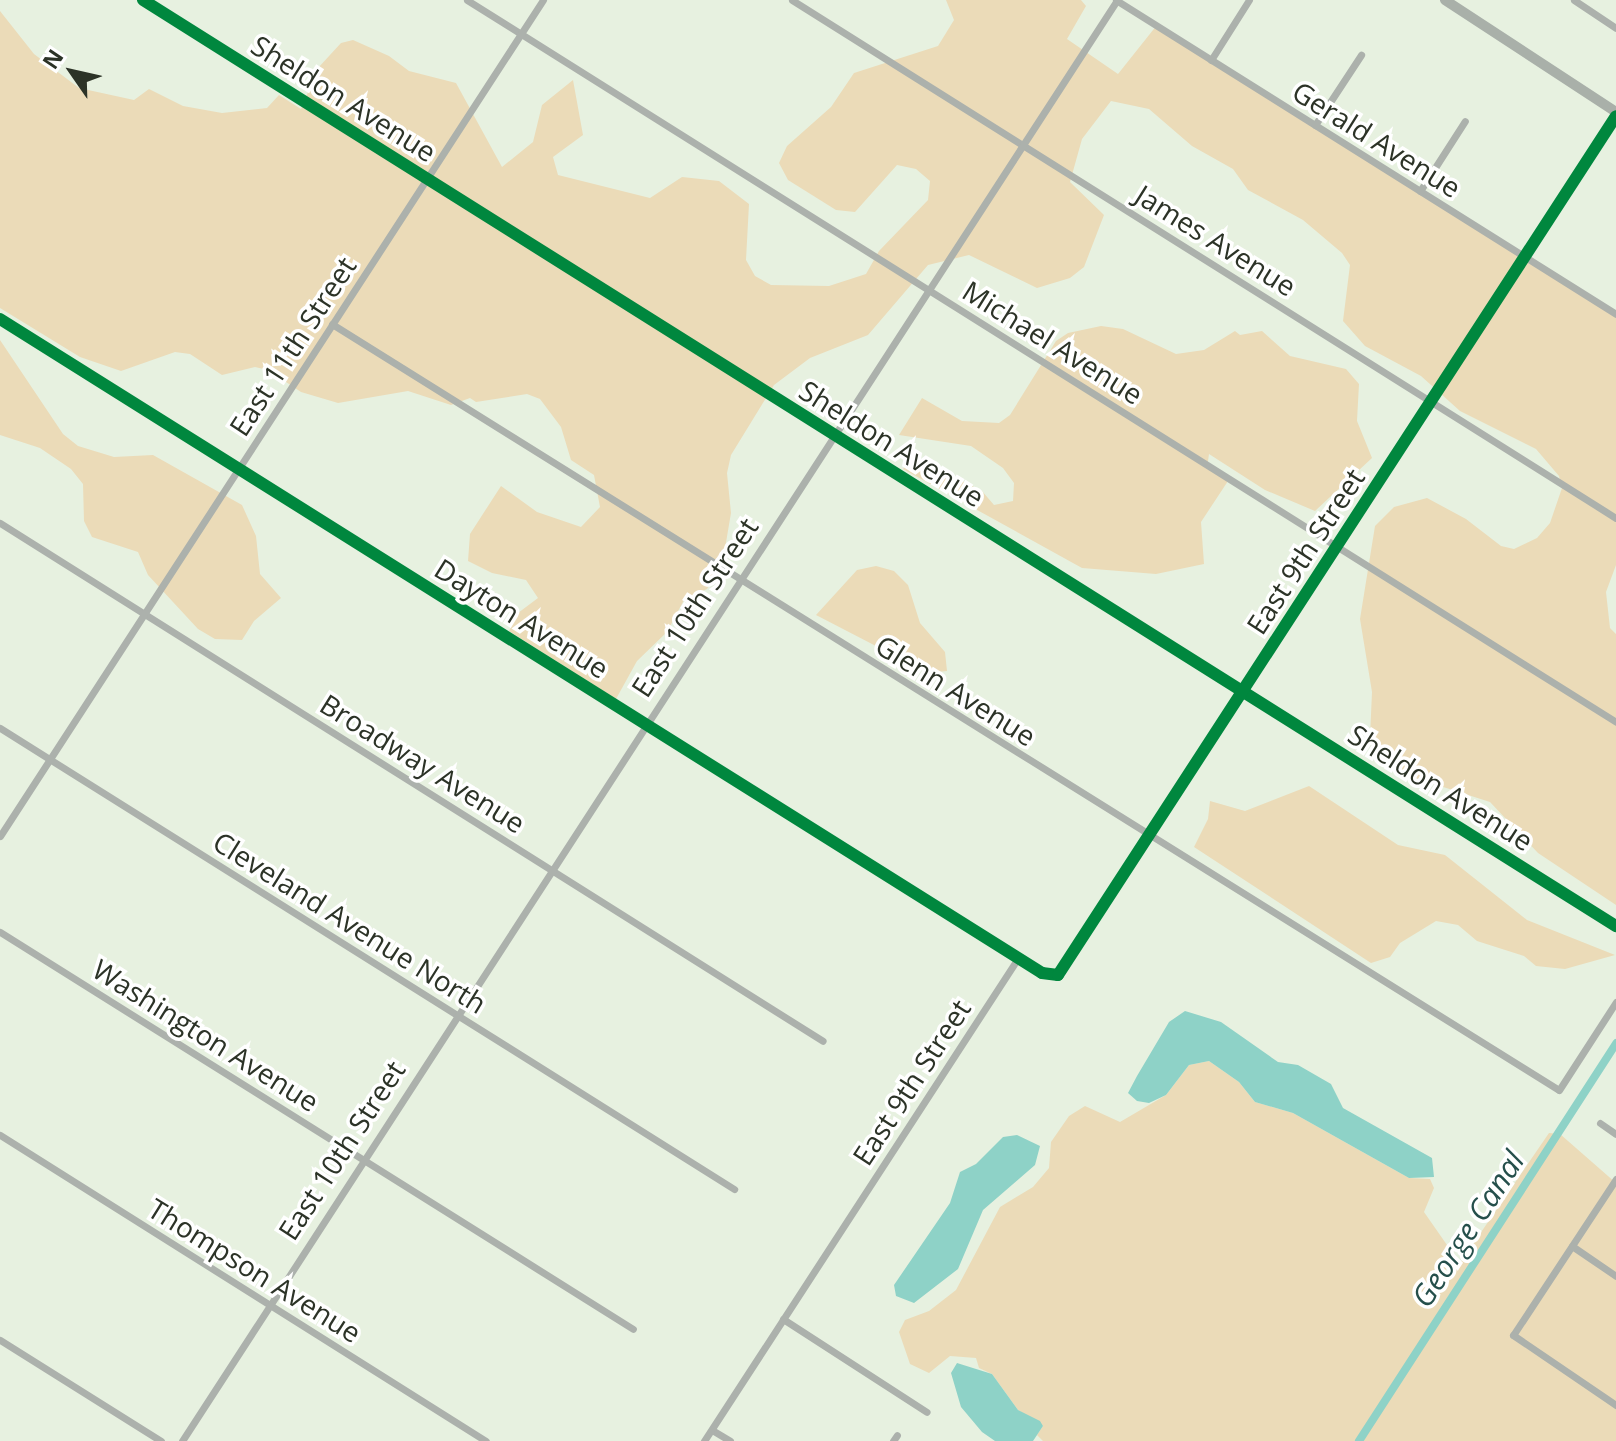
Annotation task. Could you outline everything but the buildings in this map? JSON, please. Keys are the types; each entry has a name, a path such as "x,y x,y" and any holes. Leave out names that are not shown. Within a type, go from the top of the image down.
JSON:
{"main road":[{"path":"1445,0 1616,114"}],"street":[{"name":"Sheldon Avenue","path":"143,0 1616,926"},
{"name":"Michael Avenue","path":"467,0 1616,722"},
{"name":"East 11th Street","path":"0,836 543,0"},
{"name":"James Avenue","path":"792,0 1616,518"},
{"name":"East 10th Street","path":"182,1441 1116,0"},
{"name":"Gerald Avenue","path":"1116,0 1616,314"},
{"path":"1211,60 1249,0"},
{"path":"1574,0 1616,28"},
{"path":"1315,125 1361,55"},
{"name":"East 9th Street","path":"704,1441 1018,958 1042,973 1058,975 1616,114"},
{"path":"1420,191 1465,121"},
{"name":"Dayton Avenue","path":"0,319 1018,958"},
{"name":"Glenn Avenue","path":"332,324 1149,837 1559,1090 1616,1002"},
{"name":"Broadway Avenue","path":"0,523 823,1041"},
{"name":"Cleveland Avenue North","path":"0,728 734,1189"},
{"name":"Washington Avenue","path":"0,932 633,1329"},
{"path":"1600,1123 1616,1134"},
{"name":"Thompson Avenue","path":"0,1135 486,1441"},
{"path":"1616,1179 1513,1335 1616,1405"},
{"path":"1572,1246 1616,1276"},
{"path":"783,1319 927,1412"},
{"path":"0,1340 161,1441"},
{"path":"712,1430 730,1441"}],"shaded area":[{"path":"946,0 1081,0 1086,6 1067,39 1118,74 1157,25 1616,313 1616,565 1606,592 1610,628 1616,634 1616,905 1538,853 1490,802 1409,776 1383,760 1370,737 1372,692 1360,619 1375,526 1394,507 1427,498 1466,519 1501,546 1514,549 1537,538 1550,523 1562,488 1559,476 1536,449 1460,411 1421,376 1365,346 1343,321 1350,265 1342,253 1303,220 1248,190 1233,169 1192,146 1149,109 1111,101 1082,139 1070,182 1104,215 1084,267 1070,278 1037,288 969,255 928,265 868,335 810,358 774,385 731,455 727,473 731,513 722,566 707,589 684,600 667,632 637,661 616,699 509,631 518,613 538,598 526,580 492,573 468,561 470,534 501,486 537,512 581,527 600,507 594,475 571,460 561,427 540,399 527,394 476,402 470,398 451,405 408,391 338,403 301,392 268,370 255,367 222,375 190,354 175,352 121,371 80,357 0,308 0,11 34,54 79,88 134,100 149,89 183,106 222,113 267,108 279,95 301,109 318,68 341,43 353,40 389,56 409,71 456,83 502,167 533,142 542,105 573,80 583,135 553,157 558,175 650,198 682,177 719,181 749,204 746,260 755,276 771,285 829,286 866,274 879,251 928,200 930,181 916,169 897,165 855,212 836,210 788,180 779,163 787,146 831,107 854,73 938,46 954,20"},
{"path":"1101,326 1123,329 1176,354 1204,350 1235,331 1240,335 1262,331 1290,356 1346,369 1359,384 1357,421 1372,458 1315,511 1265,490 1209,454 1207,468 1228,481 1201,522 1204,564 1156,574 1082,568 903,469 911,460 930,465 982,491 994,505 1013,501 1014,483 1003,468 971,446 899,435 922,398 962,421 999,423 1010,415 1056,341 1068,333"},
{"path":"0,340 63,434 78,446 114,457 153,455 242,505 256,536 260,574 281,598 254,621 242,640 215,639 198,629 148,575 138,552 92,537 84,521 83,484 71,469 40,448 0,435"},
{"path":"876,566 894,571 908,585 920,623 945,652 947,671 928,673 816,615 857,570"},
{"path":"1309,786 1398,845 1445,855 1527,920 1615,955 1565,969 1536,966 1524,956 1477,941 1458,925 1436,921 1400,943 1390,957 1371,963 1194,847 1208,819 1210,801 1245,811"},
{"path":"1209,1061 1239,1082 1255,1102 1293,1113 1409,1178 1430,1179 1434,1188 1424,1212 1447,1245 1448,1265 1442,1276 1447,1282 1549,1133 1560,1134 1616,1183 1616,1441 1043,1441 1037,1435 1043,1426 1018,1410 992,1374 979,1368 976,1358 950,1356 929,1373 910,1364 899,1332 905,1320 929,1311 956,1290 1000,1207 1033,1187 1049,1168 1051,1142 1069,1116 1085,1106 1120,1122 1166,1095 1189,1065"}],"water":[{"path":"1185,1011 1221,1022 1278,1062 1298,1065 1331,1084 1343,1108 1432,1158 1434,1177 1409,1178 1293,1113 1255,1102 1239,1082 1209,1061 1189,1065 1166,1095 1149,1103 1137,1101 1128,1093 1137,1076 1169,1022"},
{"path":"1017,1135 1040,1146 1035,1165 983,1210 958,1269 914,1303 896,1296 894,1285 950,1203 960,1172 976,1164 1003,1137"},
{"path":"957,1363 992,1374 1018,1410 1040,1421 1043,1426 1033,1441 995,1441 982,1432 961,1407 951,1373"}],"waterway":[{"name":"George Canal","path":"1359,1441 1616,1043"}],"cycle path":[{"path":"143,0 1616,926"},
{"path":"0,319 1042,973 1058,975 1616,116"}]}
